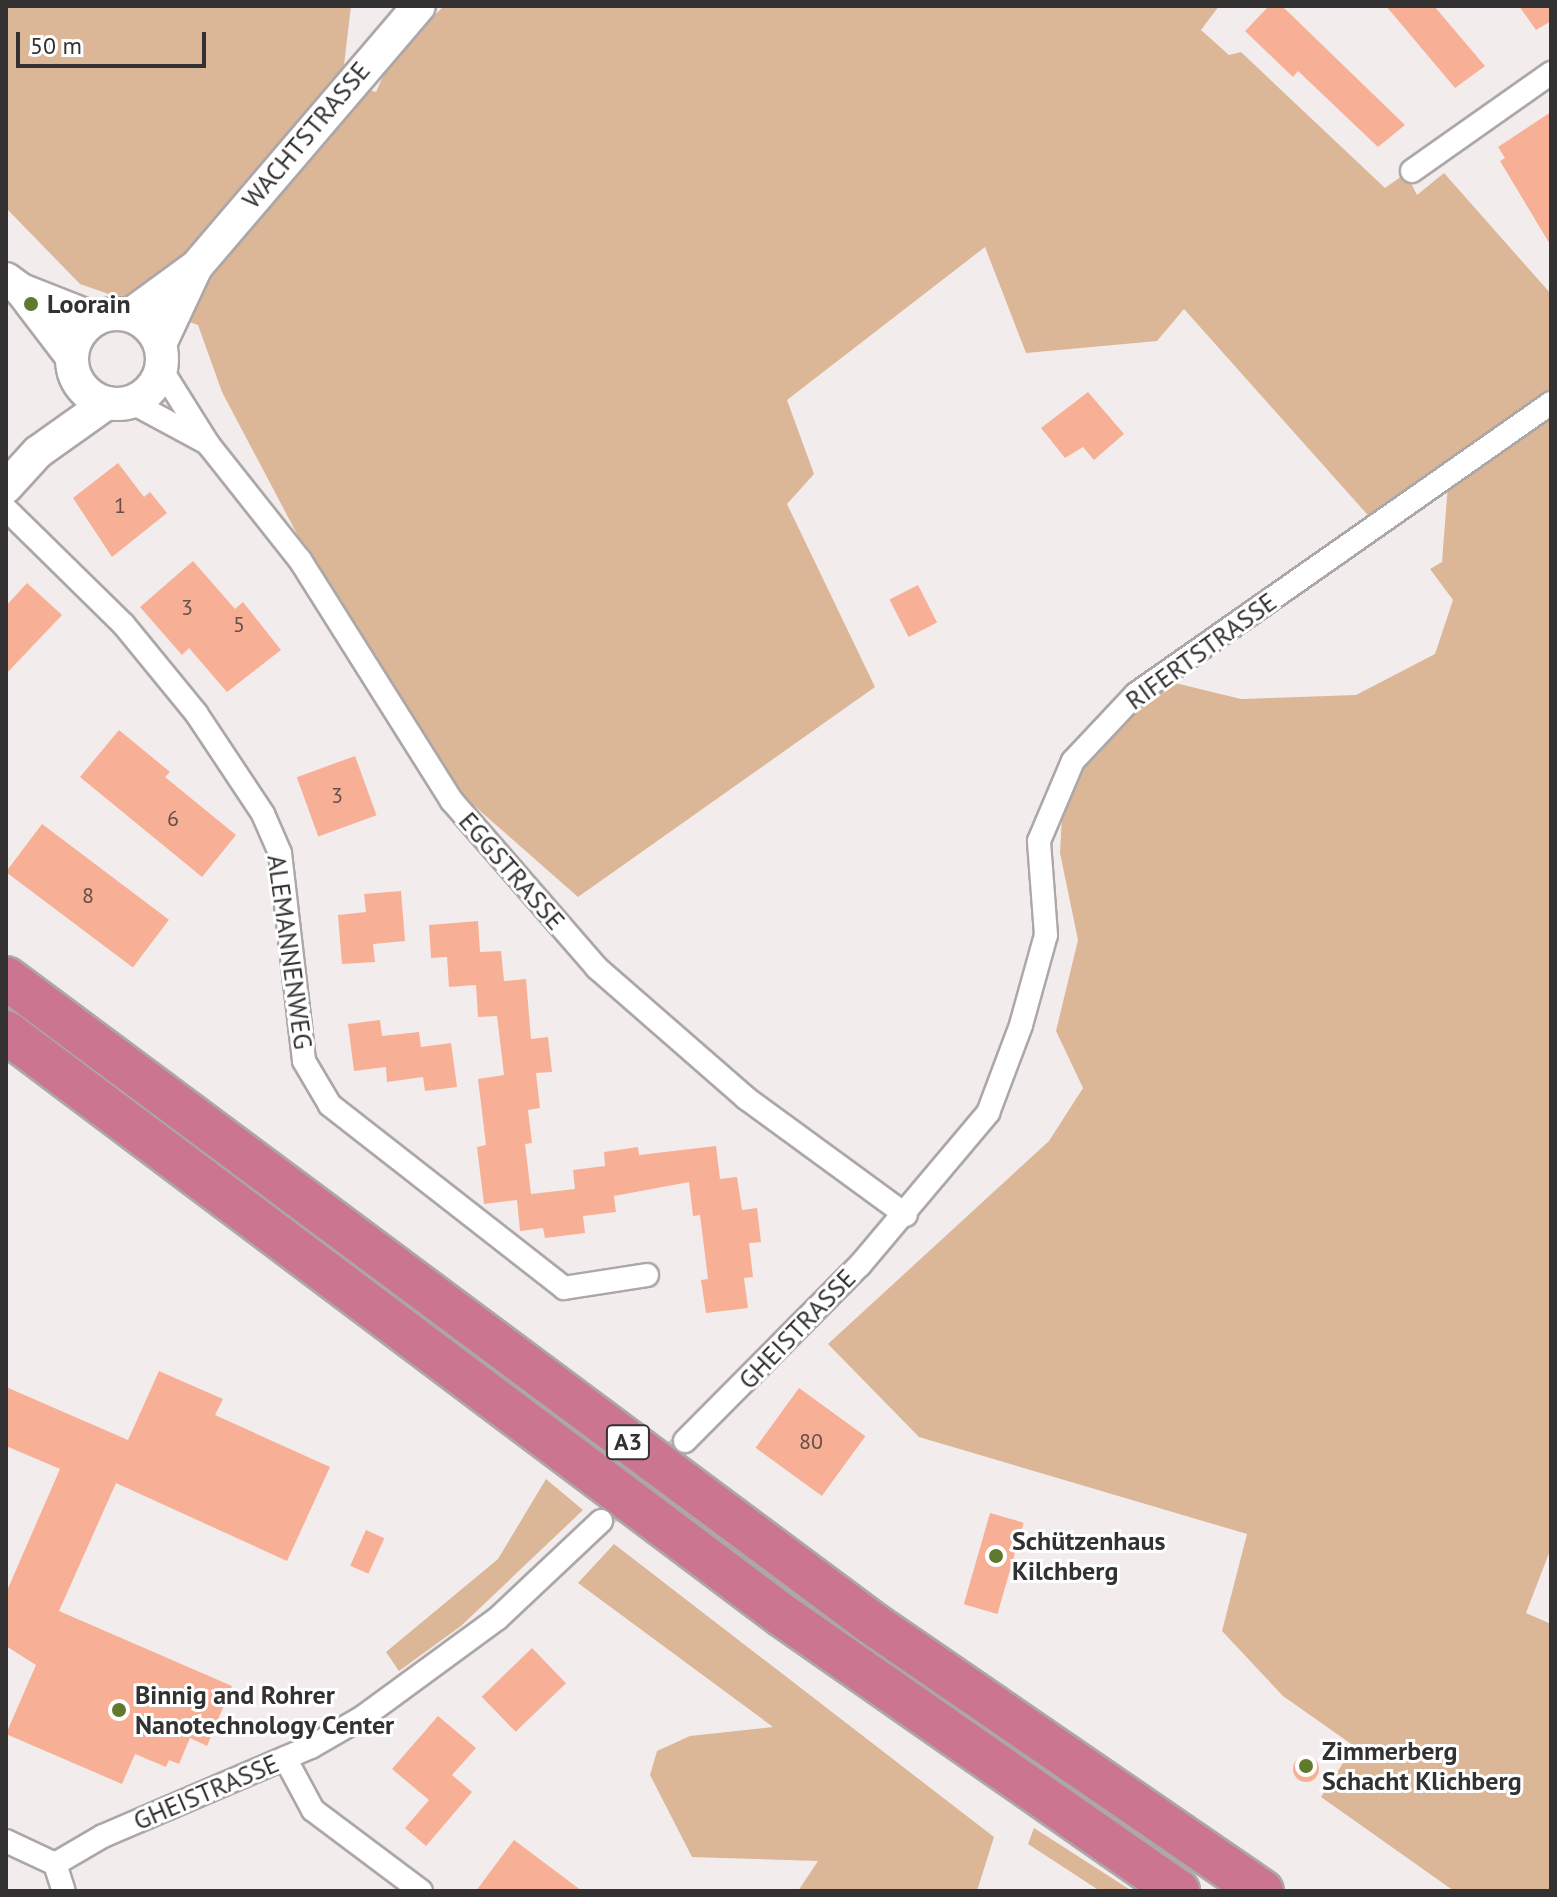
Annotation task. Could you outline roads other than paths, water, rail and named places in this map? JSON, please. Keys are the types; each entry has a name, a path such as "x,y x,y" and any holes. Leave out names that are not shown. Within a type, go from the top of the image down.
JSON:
{"highway":[{"name":"A3","path":"6,978 860,1615 1262,1891"},
{"name":"A3","path":"6,1032 782,1615 1178,1891"}],"main road":[{"name":"WACHTSTRASSE","path":"130,315 196,267 419,6"},
{"name":"WACHTSTRASSE","path":"161,356 196,267"},
{"path":"14,285 74,367 88,393 119,402"},
{"path":"6,487 38,452 119,402 147,393 161,356 148,326 130,315 95,319 14,285"},
{"path":"38,452 74,367 79,335 95,319"}],"street":[{"path":"1412,171 1551,73"},
{"name":"EGGSTRASSE","path":"161,356 208,444 300,560 452,801 597,968 746,1098 906,1215"},
{"name":"EGGSTRASSE","path":"119,402 208,444"},
{"name":"RIFERTSTRASSE","path":"906,1215 988,1113 1021,1025 1046,935 1039,841 1073,761 1136,694 1551,403"},
{"name":"ALEMANNENWEG","path":"6,509 124,625 196,713 263,814 280,853 304,1061 330,1105 564,1288 647,1275"},
{"name":"GHEISTRASSE","path":"685,1441 906,1215"},
{"name":"GHEISTRASSE","path":"55,1864 103,1836 285,1758 350,1725 432,1671 497,1619 601,1521"},
{"path":"285,1758 313,1810 421,1891"},
{"path":"6,1841 55,1864 64,1891"}],"tunnel":[{"path":"601,1521 685,1441"}],"place":[{"name":"Loorain","path":"31,304"},
{"name":"Schützenhaus Kilchberg","path":"996,1556"},
{"name":"Binnig and Rohrer Nanotechnology Center","path":"119,1710"},
{"name":"Zimmerberg Schacht Klichberg","path":"1306,1766"}]}
